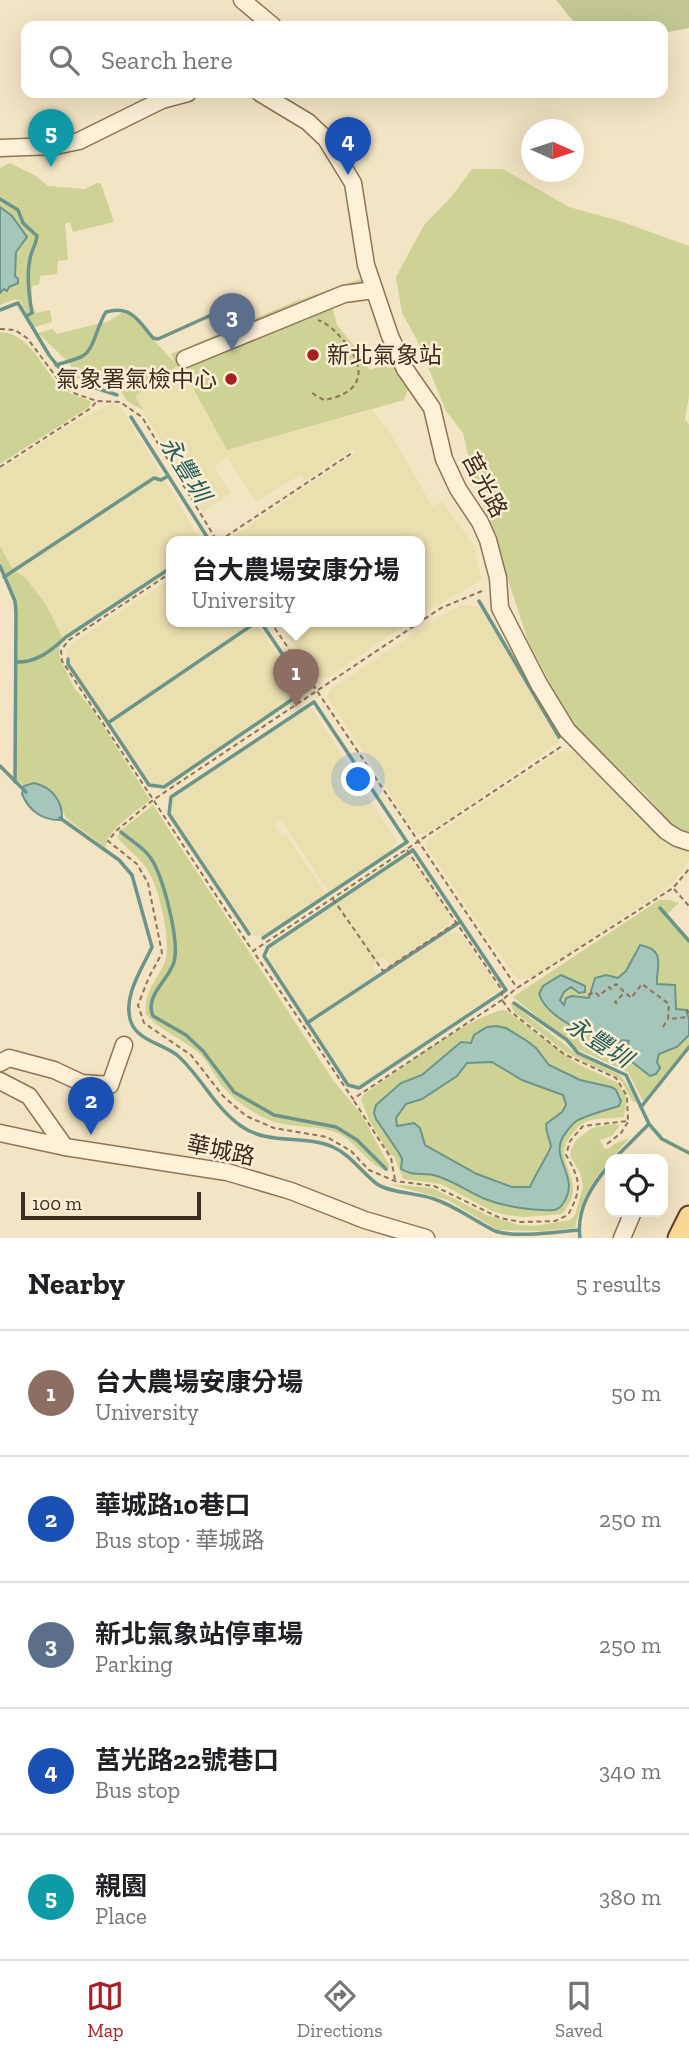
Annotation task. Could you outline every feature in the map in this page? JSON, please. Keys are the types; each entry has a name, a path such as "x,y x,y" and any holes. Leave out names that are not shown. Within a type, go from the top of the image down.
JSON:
{"main road":[{"path":"678,1238 689,1216"}],"street":[{"path":"242,0 267,21"},
{"path":"0,148 55,146 79,141 169,98"},
{"name":"莒光路","path":"268,98 308,122 326,139 353,183 356,219 366,265 390,336 405,369 432,408 444,459 458,489 484,531 498,578 500,608 539,684 567,730 666,831 689,842"},
{"path":"186,359 344,294 374,290"},
{"path":"0,1063 9,1058 54,1070 82,1083 110,1085 124,1045"},
{"path":"0,1081 29,1096 65,1147"},
{"name":"華城路","path":"0,1133 65,1147 227,1172 291,1191 365,1220 426,1238"},
{"path":"622,1238 631,1217"}],"path":[{"path":"311,308 316,320 330,325 356,356 360,370 354,386 339,397 324,401 312,394"},
{"path":"0,329 15,330 27,338 64,386 76,394 97,401 120,402 142,417 215,536"},
{"path":"0,467 91,408 97,401"},
{"path":"226,536 352,453"},
{"path":"166,576 69,640 61,650 62,661 353,1099 673,888 689,869"},
{"path":"425,619 441,608 482,591"},
{"path":"274,627 517,989"},
{"path":"412,627 153,800 108,841 137,864 148,883 158,923 162,953 138,1005 144,1023 191,1055 223,1096 247,1116 274,1128 327,1137 351,1151 369,1170 395,1181 434,1186 500,1218 521,1222 555,1221 568,1215 580,1186 566,1155 570,1141 583,1126 628,1121"},
{"path":"253,951 562,746"},
{"path":"407,850 502,990 502,1000 510,1011 564,1054 616,1078 627,1096 628,1121 621,1133 607,1144"},
{"path":"673,888 689,906"},
{"path":"332,898 383,971 456,923"},
{"path":"588,995 595,992 598,996 616,984 631,998 642,984 669,1004 668,1019"},
{"path":"617,1004 615,1002 625,992"},
{"path":"663,1024 668,1019 689,1017 687,1009"},
{"path":"354,1101 391,1158 395,1181"}],"shaded area":[{"path":"177,366 186,375 227,450 372,410 391,434 432,506 443,502 474,546 480,581 425,612 425,536 233,536 356,453 353,449 305,481 300,475 256,502 227,457 214,466 231,493 203,512 134,396"},
{"path":"110,404 122,409 198,536 166,536 166,572 63,639 47,606 25,577 13,570 0,546 0,470 76,421"},
{"path":"166,582 166,627 259,627 302,694 164,786 149,785 110,721 74,672 65,652 72,643"},
{"path":"462,605 479,607 486,614 559,739 558,743 431,831 417,835 327,696 332,688 440,616"},
{"path":"283,627 402,627 330,676 322,678 315,674"},
{"path":"311,707 396,840 392,851 328,892 281,820 275,825 282,836 286,835 326,894 263,936 252,936 171,814 170,800"},
{"path":"562,751 583,755 627,798 663,839 689,851 689,861 674,882 658,894 554,964 528,979 519,979 426,846 429,839"},
{"path":"409,855 450,916 449,925 390,965 381,958 373,967 377,974 308,1021 268,961 271,947"},
{"path":"449,933 461,934 500,990 358,1087 350,1084 310,1023"}],"green space":[{"path":"556,0 689,0 689,28 668,32 668,21 573,21"},
{"path":"10,163 36,176 48,186 85,189 97,183 101,184 114,222 73,232 70,222 65,224 68,260 58,261 57,274 40,276 39,285 32,286 32,305 36,313 50,310 52,322 34,327 20,301 15,299 0,305 0,168"},
{"path":"472,169 503,169 521,179 521,182 526,182 569,207 620,221 689,246 689,396 685,419 689,425 689,835 673,826 646,795 575,727 561,705 528,641 470,463 463,433 446,411 417,340 402,313 396,277 424,225 452,196"},
{"path":"363,278 367,292 332,306 337,325 370,370 395,360 409,386 404,400 227,450 186,375 177,366 135,396 143,410 127,401 119,388 79,380 74,376 70,364 38,333 53,329 57,334 109,321 126,310 175,363 171,354 296,301"},
{"path":"0,332 21,339 65,390 91,402 89,407 0,464"},
{"path":"0,546 13,570 25,577 47,606 63,639 59,649 60,659 75,689 93,710 150,800 116,828 106,848 66,818 56,796 34,783 24,786 16,779 17,602 0,563"},
{"path":"153,805 333,1080 361,1114 389,1165 388,1171 375,1165 341,1135 324,1129 280,1123 250,1110 225,1089 202,1056 146,1014 148,994 164,964 166,930 152,877 118,838 120,831"},
{"path":"659,900 679,903 667,914 689,939 689,1045 643,1101 628,1072 579,1050 513,997"},
{"path":"510,1002 577,1054 620,1075 637,1103 632,1101 622,1082 616,1077 565,1052 514,1012"},
{"path":"502,1010 576,1063 616,1082 625,1094 624,1117 589,1120 580,1125 566,1144 564,1153 573,1190 562,1214 524,1217 506,1215 492,1211 441,1184 403,1179 394,1156 390,1155 369,1120 361,1099 364,1094 449,1035"},
{"path":"620,1125 612,1136 600,1140 604,1148 608,1149 629,1138 616,1154 605,1154 605,1167 589,1188 575,1228 541,1231 498,1230 448,1200 389,1184 432,1188 487,1215 519,1225 534,1226 570,1220 575,1215 583,1186 580,1173 570,1156 571,1150 576,1140 592,1128"}],"water":[{"path":"0,207 12,216 27,237 16,252 15,276 18,283 0,293"},
{"path":"34,783 51,791 55,796 61,807 62,820 43,817 29,805 22,794 24,786"},
{"path":"640,945 648,947 657,955 657,984 675,985 676,1009 686,1010 689,1019 689,1035 677,1047 659,1054 657,1062 660,1068 656,1074 650,1076 627,1058 629,1041 623,1040 613,1045 582,1031 551,1011 539,994 543,986 561,975 585,986 585,992 579,993 571,987 564,992 560,1000 564,1005 566,998 572,996 589,998 595,978 606,975 618,978 626,971"},
{"path":"487,1027 506,1028 536,1048 549,1065 580,1080 611,1087 616,1090 621,1101 619,1106 576,1121 561,1141 561,1158 569,1185 568,1194 556,1210 499,1204 437,1176 414,1174 401,1169 402,1159 399,1153 376,1119 376,1105 401,1083 422,1075 461,1042 471,1043 474,1035","holes":["492,1062 522,1080 563,1095 566,1105 562,1112 546,1124 551,1146 530,1187 512,1187 477,1174 425,1145 420,1128 414,1123 397,1126 396,1118 406,1104 422,1099 457,1076 467,1063"]}],"waterway":[{"path":"0,199 18,210 23,223 37,236 28,272 32,313 26,316"},
{"name":"永豐圳","path":"0,310 18,303 49,355 72,384 117,395"},
{"path":"56,365 87,352 106,312 128,312 153,338 158,339 238,303"},
{"name":"永豐圳","path":"131,417 206,536"},
{"path":"4,577 154,478 161,480 168,476"},
{"path":"0,566 15,601 16,612 15,782"},
{"path":"16,662 43,655 166,571"},
{"path":"479,601 559,737"},
{"path":"249,627 108,723 149,785 164,787 306,690"},
{"name":"永豐圳","path":"264,627 306,689"},
{"path":"68,659 68,664 108,723"},
{"name":"永豐圳","path":"314,702 407,842"},
{"path":"249,934 169,814 171,797 314,702"},
{"path":"0,766 26,792"},
{"path":"60,818 119,860 132,875 152,947 131,993 129,1013 134,1028 177,1055 223,1110 241,1126 263,1136 310,1141 333,1147 377,1184 442,1202 495,1231 524,1234 579,1230"},
{"path":"121,832 144,850 155,866 165,893 175,939 174,962 154,995 151,1009 153,1016 186,1035 203,1051 234,1092 274,1115 336,1127 357,1140 386,1169"},
{"path":"263,938 407,842"},
{"path":"412,850 413,850 506,990 359,1088 348,1085 264,956 268,947 413,850"},
{"path":"660,908 689,941"},
{"path":"307,1023 460,922"},
{"name":"永豐圳","path":"514,1003 567,1040 578,1053 626,1075 649,1124 662,1139 689,1153"},
{"path":"641,1107 689,1047"},
{"name":"永豐圳","path":"619,1154 649,1124"},
{"name":"永豐圳","path":"580,1238 583,1207 605,1170"}],"place":[{"name":"親園","path":"51,167"},
{"name":"莒光路22號巷口","path":"348,175"},
{"name":"新北氣象站停車場","path":"232,351"},
{"name":"新北氣象站","path":"313,355"},
{"name":"氣象署氣檢中心","path":"231,379"},
{"name":"台大農場安康分場","path":"296,707"},
{"name":"華城路10巷口","path":"91,1135"}]}
